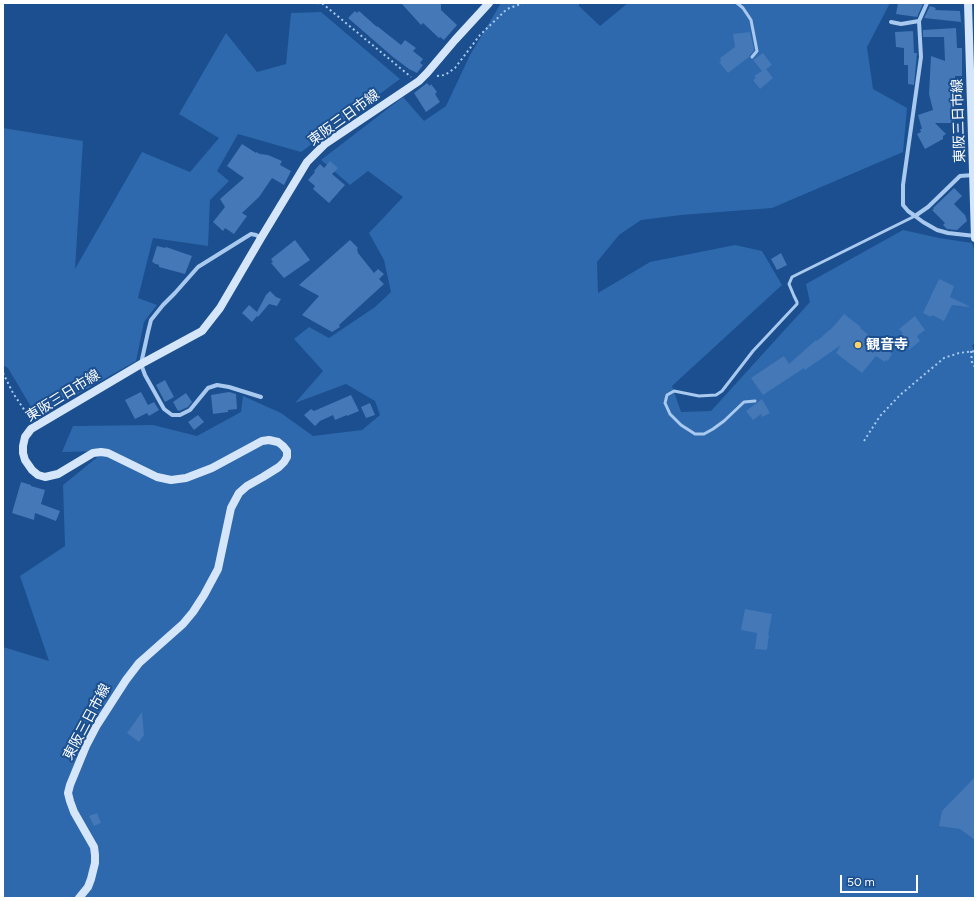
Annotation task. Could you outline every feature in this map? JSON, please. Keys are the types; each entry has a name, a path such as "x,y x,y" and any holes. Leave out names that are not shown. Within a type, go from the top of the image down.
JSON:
{"main road":[{"name":"東阪三日市線","path":"79,898 88,887 91,880 95,863 95,855 94,847 74,812 68,793 86,746 97,725 130,674 139,663 183,624 204,595 218,569 231,508 239,493 247,486 279,467 284,462 287,451 284,446 278,442 269,440 262,441 212,468 186,478 171,480 157,477 108,453 101,452 93,453 58,474 45,477 38,475 32,470 25,460 23,446 25,437 31,429 141,364 202,331 220,308 307,162 325,144 418,81 427,73 489,3"},
{"name":"東阪三日市線","path":"968,3 972,52 975,237"}],"street":[{"path":"927,3 919,21 921,57 903,191 904,205 908,211 937,230 975,237"},
{"path":"891,22 901,24 919,21"},
{"path":"915,216 928,207 960,176 973,174"},
{"path":"261,238 251,234 198,267 162,305 151,320 141,364 145,375 164,409 172,415 180,415 190,410 208,388 217,385 229,387 261,397"}],"lane":[{"path":"736,3 743,8 751,20 757,52 752,57"},
{"path":"754,400 744,402 733,414 713,430 704,434 696,434 680,425 670,414 665,403 667,395 674,391 699,396 716,395 722,390 753,351 797,304 789,284 792,277 915,216"}],"path":[{"path":"316,3 323,4 408,75 418,81"},
{"path":"427,73 435,77 446,74 455,68 480,35 498,17 508,9 523,3"},
{"path":"971,351 972,363 975,367"},
{"path":"864,441 880,416 900,395 924,374 944,358 959,353 975,351"},
{"path":"3,374 13,393 31,418 31,429"}],"shaded area":[{"path":"501,3 579,3 579,6 600,26 628,3 890,3 867,47 873,89 907,108 903,152 772,208 681,215 641,220 619,235 597,262 598,293 650,262 735,245 762,251 782,285 672,386 681,412 711,411 810,302 806,284 903,230 972,243 975,251 975,342 972,346 975,352 975,898 3,898 3,647 49,661 20,576 65,546 63,485 105,451 62,452 73,426 153,425 197,436 241,412 243,396 281,413 313,436 362,430 380,415 375,401 346,384 295,403 323,371 294,339 309,327 329,338 375,307 391,292 384,260 369,233 403,197 368,171 350,185 321,160 403,97 424,121 446,106 470,55"},
{"path":"321,12 400,79 301,152 238,134 217,171 229,181 210,200 208,246 153,238 138,298 157,305 144,322 136,361 37,417 8,368 3,365 3,128 83,141 75,269 142,152 190,172 219,138 179,114 226,33 257,72 286,64 291,13"}],"building":[{"path":"401,3 441,3 441,10 457,25 444,40 440,37 439,38 423,23 421,25"},
{"path":"898,3 923,4 917,17 896,14"},
{"path":"930,6 936,8 935,10 960,11 961,22 924,18"},
{"path":"355,11 357,13 359,11 401,45 405,40 416,48 413,51 423,59 420,63 423,65 417,73 393,57 348,18"},
{"path":"956,28 957,48 962,48 962,76 955,76 955,123 935,123 946,134 943,136 943,139 925,149 917,134 921,132 920,129 922,129 918,115 933,110 929,94 931,56 945,61 944,37 923,37 923,30"},
{"path":"913,31 914,53 917,53 914,85 908,84 908,65 904,65 904,48 896,47 895,32"},
{"path":"750,32 754,50 749,57 728,73 719,62 721,61 720,58 735,47 733,34"},
{"path":"763,53 772,65 766,69 773,78 760,89 753,80 756,78 754,76 762,71 753,60"},
{"path":"427,83 430,86 431,84 437,92 435,94 440,102 426,112 414,93"},
{"path":"242,144 256,153 268,155 282,161 280,165 291,171 284,185 272,178 259,197 242,213 247,216 234,234 225,228 223,231 213,222 225,207 220,199 244,178 227,166"},
{"path":"330,161 338,168 332,174 345,185 329,203 313,189 315,186 308,180 320,164 324,168"},
{"path":"954,188 962,196 954,204 965,215 967,221 957,230 947,229 943,225 945,223 932,210"},
{"path":"295,240 310,260 284,278 271,263 273,262 271,259"},
{"path":"350,240 358,248 358,253 374,273 378,269 384,274 379,279 384,284 339,325 340,327 332,332 302,315 319,296 299,285"},
{"path":"157,246 166,247 192,256 185,274 159,267 159,265 152,262"},
{"path":"781,253 787,265 777,270 771,259"},
{"path":"939,279 954,286 950,297 969,306 952,305 944,321 932,315 931,317 923,313"},
{"path":"270,291 276,297 281,299 277,306 269,304 252,322 242,313 249,305 257,312 266,295"},
{"path":"844,314 892,354 888,361 886,360 885,362 876,356 862,373 836,353 841,345 805,370 804,368 763,395 751,378 784,356 789,364 834,326"},
{"path":"915,316 925,330 917,336 920,341 909,350 898,337 903,333 899,329"},
{"path":"165,380 174,397 165,402 156,385"},
{"path":"141,392 148,405 154,402 159,410 149,416 147,413 135,419 125,400"},
{"path":"229,392 236,394 237,409 213,414 211,395"},
{"path":"186,393 192,402 188,407 178,411 173,402"},
{"path":"351,395 359,411 335,420 333,415 320,421 315,426 304,415 311,409 314,411"},
{"path":"762,399 770,413 762,417 761,414 753,420 746,411"},
{"path":"370,403 375,415 366,418 361,407"},
{"path":"198,415 204,422 194,430 188,422"},
{"path":"21,482 45,490 41,504 60,511 56,521 35,513 34,520 12,513"},
{"path":"745,609 772,614 767,650 755,649 757,633 741,630"},
{"path":"142,712 144,735 139,742 127,733"},
{"path":"975,777 975,840 960,829 939,826 942,811"},
{"path":"97,813 101,823 94,826 89,816"}],"place":[{"name":"観音寺","path":"858,345"}]}
